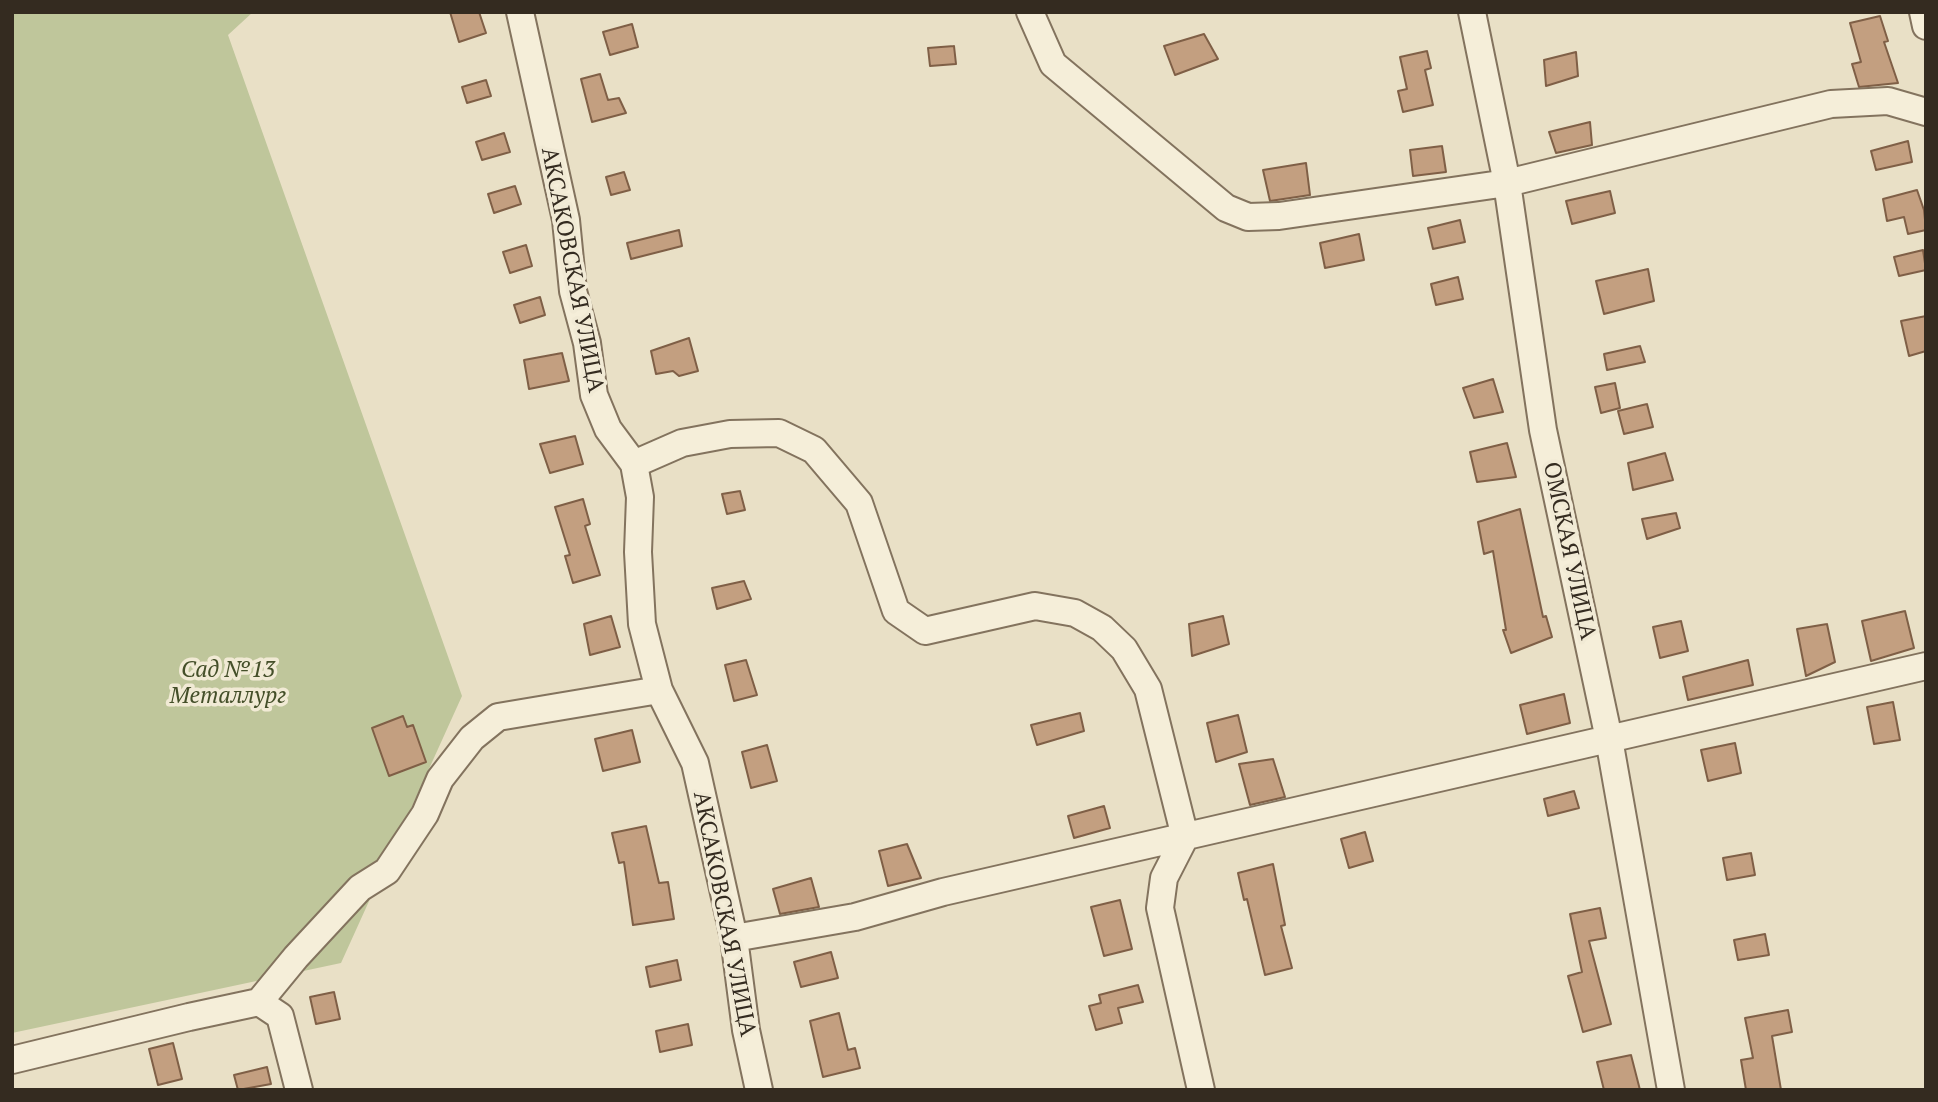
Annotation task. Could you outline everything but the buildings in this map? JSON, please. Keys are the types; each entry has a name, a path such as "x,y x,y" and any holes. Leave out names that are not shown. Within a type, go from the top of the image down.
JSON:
{"street":[{"name":"АКСАКОВСКАЯ УЛИЦА","path":"520,12 565,220 573,291 587,343 594,395 608,429 634,464 640,497 638,552 642,625 659,690 695,763 734,938 746,1030 759,1090"},
{"path":"1030,12 1053,64 1226,208 1248,217 1279,216 1507,183 1831,104 1888,101 1926,112"},
{"name":"ОМСКАЯ УЛИЦА","path":"1472,12 1507,183 1543,430 1609,739 1671,1090"},
{"path":"1923,12 1926,26"},
{"path":"634,464 682,443 730,435 779,433 814,450 859,503 896,611 925,631 1035,606 1075,613 1102,628 1124,649 1149,689 1185,837 1164,878 1160,908 1201,1090"},
{"path":"734,938 855,917 943,892 1926,666"},
{"path":"12,1060 259,1002 296,957 360,888 387,871 425,814 440,779 472,737 498,718 659,690"},
{"path":"259,1002 280,1016 299,1090"}],"green space":[{"name":"Сад №13 Металлург","path":"12,12 253,12 228,35 462,696 341,963 12,1033"}]}
